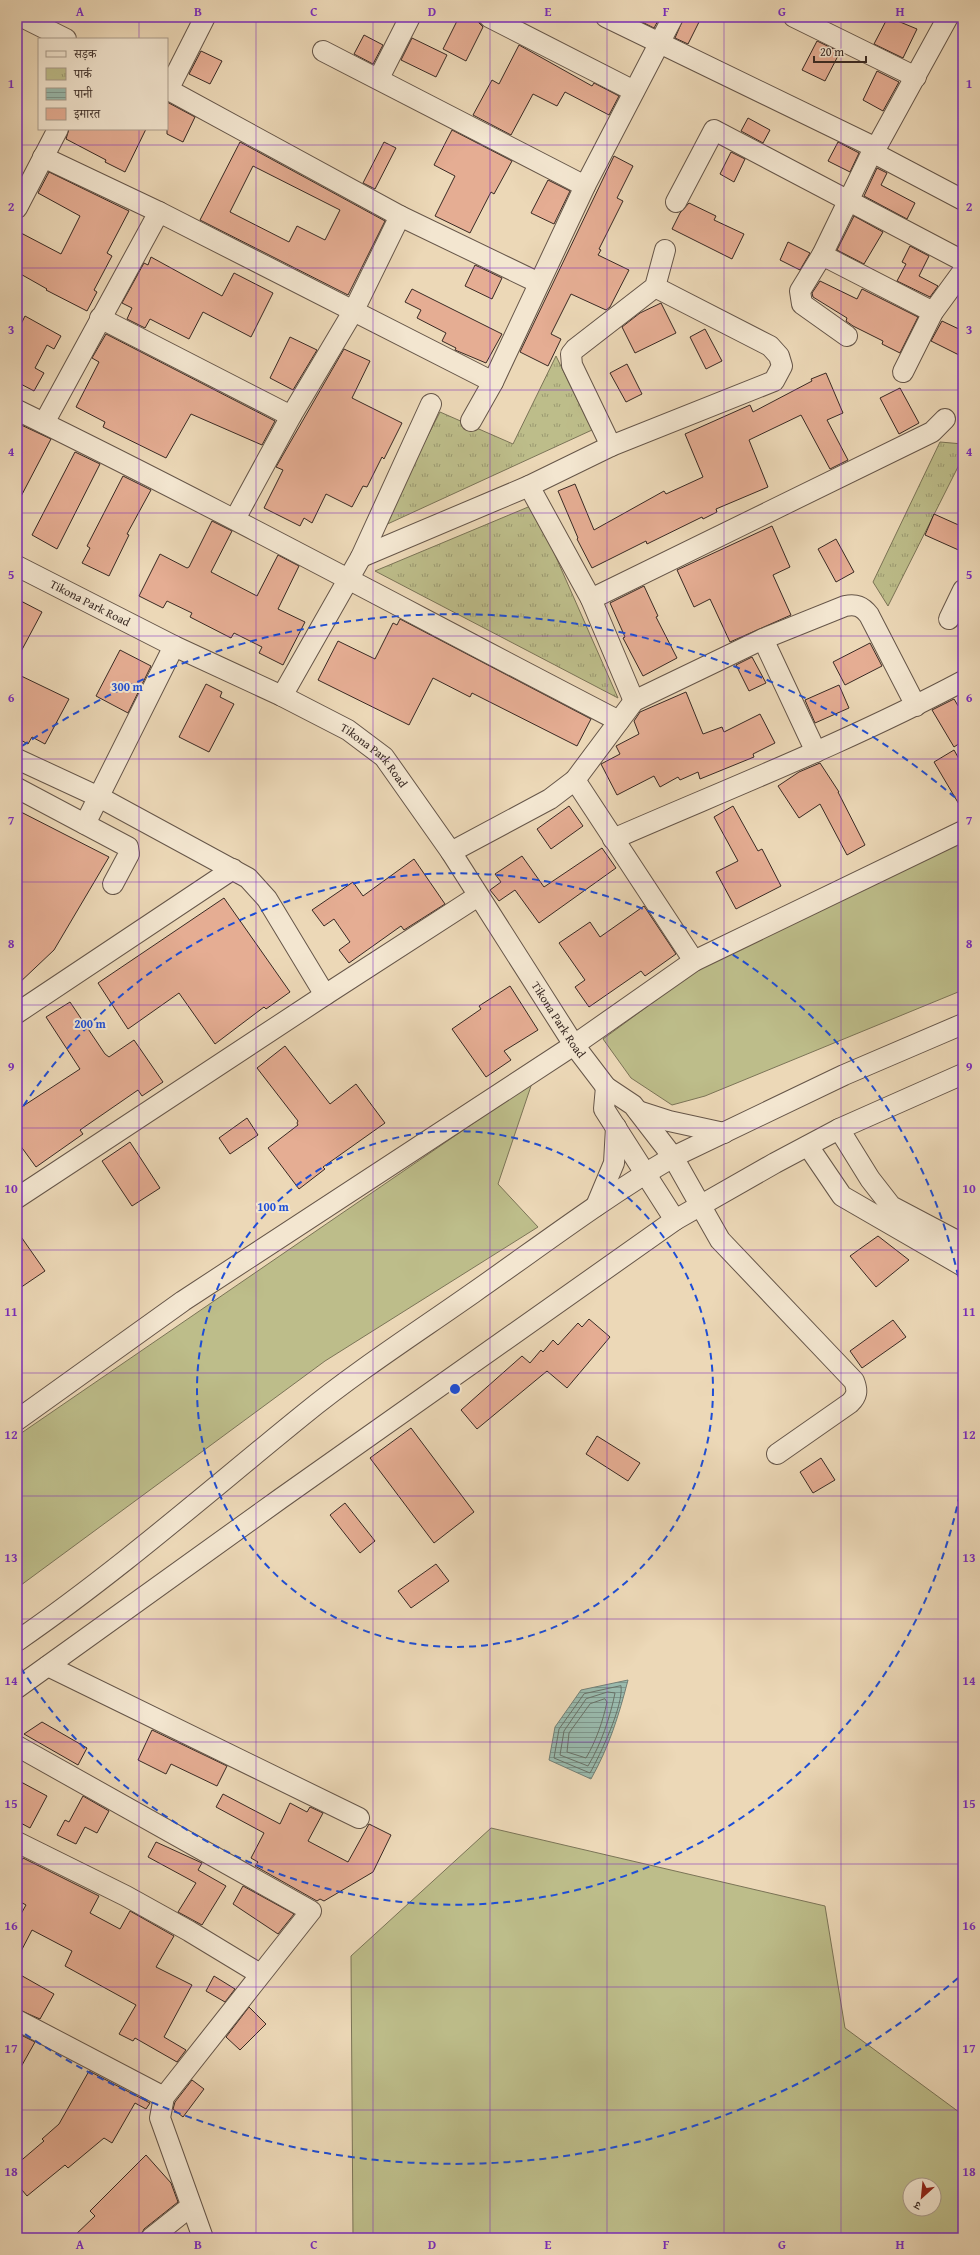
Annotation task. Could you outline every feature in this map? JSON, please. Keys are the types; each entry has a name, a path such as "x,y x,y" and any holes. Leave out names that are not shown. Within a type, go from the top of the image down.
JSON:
{"street":[{"path":"22,17 64,38"},
{"path":"168,87 206,17"},
{"path":"379,78 410,17"},
{"path":"489,17 634,91"},
{"path":"606,17 874,150 963,200"},
{"path":"471,422 493,382 585,186 673,17"},
{"path":"794,17 916,77"},
{"path":"847,336 802,304 800,292 822,255 874,150 916,77 948,17"},
{"path":"323,51 379,78 585,186"},
{"path":"168,90 400,216 539,282"},
{"path":"17,208 57,130"},
{"path":"676,202 714,130 963,261"},
{"path":"43,157 159,212 493,382"},
{"path":"44,423 159,212"},
{"path":"235,519 290,416 354,310 400,216"},
{"path":"611,446 572,365 571,354 575,349 655,287 665,250"},
{"path":"822,255 933,312"},
{"path":"903,372 933,312 963,271"},
{"path":"361,557 529,486 611,446 774,381 782,366 779,356 770,346 655,287"},
{"path":"100,318 290,416"},
{"path":"282,696 361,557 431,404"},
{"path":"17,410 235,519 348,581 619,721"},
{"path":"591,599 932,432 945,420"},
{"path":"529,486 591,599 634,701"},
{"name":"Tikona Park Road","path":"17,566 174,646 282,696 348,730 384,757 451,852 574,1045 606,1086 628,1100 638,1111 673,1157 700,1204 712,1230 730,1252 854,1380 857,1389 856,1397 850,1403 778,1454"},
{"path":"949,619 963,590"},
{"path":"451,852 550,799 575,780 634,701 763,638 845,606 854,604 860,606 869,615 916,706"},
{"path":"763,638 816,752"},
{"path":"85,824 174,646"},
{"path":"613,839 816,752 916,706 963,681"},
{"path":"17,759 99,797 248,878 267,900 325,994"},
{"path":"575,780 694,961"},
{"path":"17,788 128,847 129,854 113,884"},
{"path":"17,1420 183,1301 574,1045 694,961 963,831"},
{"path":"17,1013 233,869"},
{"path":"17,1198 325,994 478,896"},
{"path":"17,1642 71,1604 151,1541 304,1414 596,1206 646,1173 673,1157 844,1075 963,1024"},
{"path":"17,1688 286,1494 675,1220 700,1204 839,1130 963,1074"},
{"path":"606,1086 604,1109 675,1220"},
{"name":"Tikona Park Road","path":"638,1111 669,1121 724,1133"},
{"path":"596,1206 614,1164 616,1127"},
{"path":"839,1130 880,1194 891,1206 963,1244"},
{"path":"808,1146 842,1196 963,1266"},
{"path":"864,1209 880,1194"},
{"path":"48,1666 359,1818"},
{"path":"17,1746 310,1910 311,1914 260,1974 164,2097 160,2118 190,2207 203,2238"},
{"path":"17,1842 126,1896 190,1931 260,1974"},
{"path":"17,2020 164,2097"},
{"path":"151,2238 190,2207"}],"green space":[{"path":"556,356 592,430 381,527 440,412 513,444"},
{"path":"940,442 963,444 963,457 888,606 873,582"},
{"path":"533,505 618,698 375,571"},
{"path":"963,842 963,990 705,1096 672,1105 631,1078 603,1039 708,962"},
{"path":"532,1083 498,1184 538,1227 325,1361 17,1588 17,1436"},
{"path":"491,1828 825,1906 845,2028 963,2115 963,2238 353,2238 351,1956"}],"water":[{"path":"628,1680 613,1731 591,1779 549,1760 555,1727 581,1690"}],"building":[{"path":"459,17 478,17 479,23 483,27 466,61 443,49"},
{"path":"632,17 660,17 654,28"},
{"path":"684,17 689,17 699,22 688,44 675,38"},
{"path":"888,17 917,29 903,58 874,44"},
{"path":"364,35 383,45 373,64 354,54"},
{"path":"412,38 447,55 436,77 401,60"},
{"path":"817,41 840,52 825,81 802,70"},
{"path":"519,45 592,86 594,83 619,96 609,115 565,92 557,106 533,94 511,135 473,115 492,80 499,84"},
{"path":"201,51 222,61 210,84 189,74"},
{"path":"877,71 899,82 883,111 863,100"},
{"path":"168,103 195,117 183,142 167,134"},
{"path":"748,118 770,130 763,143 741,131"},
{"path":"69,130 146,130 125,172 66,139"},
{"path":"452,130 512,161 494,194 491,192 470,233 435,216 455,176 434,165"},
{"path":"240,142 385,221 348,295 200,220","holes":["253,166 340,210 325,240 297,226 289,242 230,212"]},
{"path":"384,142 396,148 375,189 363,183"},
{"path":"838,142 859,153 850,172 828,161"},
{"path":"731,152 745,159 734,182 720,174"},
{"path":"614,156 633,166 617,198 623,201 599,249 601,250 598,255 629,270 610,307 606,310 571,294 551,334 561,339 548,366 520,352"},
{"path":"877,168 887,173 881,185 915,203 907,219 864,196"},
{"path":"49,172 129,211 107,253 112,256 94,290 97,292 87,311 46,290 47,289 17,272 17,241 21,233 61,254 80,216 38,193"},
{"path":"548,180 570,191 554,224 531,213"},
{"path":"689,203 716,216 714,220 744,234 732,259 672,229 680,213"},
{"path":"854,216 883,232 864,264 837,250"},
{"path":"788,242 810,253 800,270 780,260"},
{"path":"910,246 929,256 919,276 938,286 930,297 897,281 906,264 902,262"},
{"path":"151,257 222,296 234,273 273,293 251,337 203,312 189,339 150,319 145,328 127,319 132,308 122,303 144,263 148,265"},
{"path":"475,265 502,278 492,299 465,286"},
{"path":"820,281 857,299 862,289 918,317 900,353 882,344 883,341 853,326 846,321 847,318 813,297 812,293"},
{"path":"412,289 502,334 486,363 455,350 456,348 442,341 446,333 417,318 421,310 405,302"},
{"path":"661,303 676,333 635,353 622,327 640,313"},
{"path":"25,316 61,336 54,349 47,345 35,368 44,373 34,391 17,382 17,332"},
{"path":"942,321 963,331 963,357 931,341"},
{"path":"705,329 722,361 706,369 690,337"},
{"path":"106,334 275,421 262,445 191,414 166,458 103,427 105,422 76,407 99,362 92,358"},
{"path":"290,337 317,350 293,390 270,378"},
{"path":"344,349 370,361 352,398 402,423 384,459 382,457 367,487 363,486 352,507 326,494 312,523 304,518 300,526 264,508 283,470 276,467"},
{"path":"627,364 642,394 626,402 610,373"},
{"path":"826,373 843,413 827,420 848,460 830,469 801,415 749,440 768,487 716,509 717,512 703,519 702,517 647,544 646,541 592,568 577,539 578,538 558,491 575,484 594,530 664,491 666,494 703,477 685,434 750,405 753,412 812,381 811,379"},
{"path":"900,388 919,423 899,434 880,398"},
{"path":"17,423 51,439 17,504"},
{"path":"75,452 100,464 57,549 32,535"},
{"path":"123,476 151,490 127,534 129,535 109,576 82,563 90,548 87,546"},
{"path":"934,514 963,527 963,552 925,535"},
{"path":"212,521 232,531 211,572 257,596 278,555 299,566 278,609 305,622 283,665 259,653 262,647 234,633 231,638 190,617 192,613 167,601 163,608 139,596 160,554 187,568 189,567"},
{"path":"772,526 790,567 773,575 791,615 730,642 710,599 694,607 677,570"},
{"path":"836,539 854,572 836,582 818,549"},
{"path":"644,586 658,616 656,617 677,658 643,676 623,638 625,637 610,603"},
{"path":"17,599 42,612 17,659"},
{"path":"400,619 591,719 577,746 472,693 470,697 433,678 409,725 318,680 338,641 375,659 393,623 397,625"},
{"path":"870,643 882,666 845,685 833,662"},
{"path":"120,650 151,666 128,713 96,696"},
{"path":"752,657 766,683 749,691 736,665"},
{"path":"17,674 69,699 45,744 32,737 28,744 17,738"},
{"path":"206,684 222,692 220,697 234,704 209,752 179,737"},
{"path":"839,685 849,708 815,723 805,700"},
{"path":"686,692 703,734 722,727 724,732 760,714 775,743 753,754 754,757 700,779 698,772 680,780 678,777 660,787 654,776 617,795 601,764 620,754 616,746 639,734 634,721 640,712"},
{"path":"954,699 963,714 963,741 954,747 932,710"},
{"path":"954,750 963,766 963,811 934,762"},
{"path":"820,763 839,792 865,845 847,855 820,804 799,818 778,786 799,772"},
{"path":"569,806 583,826 551,849 537,829"},
{"path":"733,806 758,851 762,849 781,886 736,909 716,872 738,861 714,817"},
{"path":"17,810 109,857 54,950 17,985"},
{"path":"602,848 616,868 539,923 515,890 499,901 490,890 501,882 495,874 522,856 544,887"},
{"path":"414,859 445,904 404,930 401,926 349,963 339,950 350,942 334,919 324,926 312,910 353,882 363,896"},
{"path":"224,898 290,992 266,1009 264,1007 215,1044 179,993 128,1029 98,983"},
{"path":"644,906 676,954 645,976 641,971 589,1007 575,987 585,980 559,943 590,922 600,937"},
{"path":"510,986 538,1030 504,1051 511,1060 486,1077 452,1029 481,1009 479,1006"},
{"path":"70,1002 105,1054 109,1057 134,1040 163,1082 142,1096 138,1090 80,1130 83,1134 36,1167 17,1141 17,1110 80,1069 46,1017"},
{"path":"285,1046 330,1104 356,1084 385,1123 323,1167 325,1169 299,1189 268,1148 298,1125 298,1121 257,1068"},
{"path":"247,1118 258,1135 230,1154 219,1138"},
{"path":"130,1142 160,1188 132,1206 102,1161"},
{"path":"17,1231 45,1271 17,1290"},
{"path":"878,1236 909,1260 876,1287 850,1256"},
{"path":"589,1319 610,1337 567,1388 547,1371 477,1429 461,1410 522,1356 530,1363 541,1350 543,1352 553,1340 558,1345 578,1323 582,1327"},
{"path":"893,1320 906,1337 862,1368 850,1351"},
{"path":"411,1428 474,1512 434,1543 370,1458"},
{"path":"597,1436 640,1463 628,1481 586,1454"},
{"path":"821,1458 835,1480 813,1493 800,1472"},
{"path":"345,1503 375,1541 360,1553 330,1515"},
{"path":"436,1564 449,1581 411,1608 398,1591"},
{"path":"42,1722 87,1748 78,1765 24,1734"},
{"path":"152,1730 227,1766 217,1786 171,1764 166,1774 138,1760"},
{"path":"21,1782 47,1796 30,1828 17,1821 17,1790"},
{"path":"223,1794 280,1824 290,1803 307,1812 310,1807 323,1813 308,1841 348,1862 369,1824 391,1835 373,1872 324,1901 320,1899 317,1901 255,1866 258,1862 251,1858 264,1833 216,1807"},
{"path":"83,1796 109,1811 97,1833 85,1827 76,1844 57,1835 65,1820 69,1822"},
{"path":"156,1842 202,1863 198,1870 226,1886 202,1925 178,1912 196,1883 148,1857"},
{"path":"23,1858 99,1896 90,1913 120,1929 130,1911 174,1936 156,1967 192,1985 164,2037 186,2050 177,2062 135,2038 133,2041 119,2034 136,2005 65,1966 72,1951 32,1930 17,1959 17,1921 26,1905 17,1900 17,1869"},
{"path":"243,1886 294,1914 278,1934 233,1904"},
{"path":"17,1973 54,1994 40,2019 17,2009"},
{"path":"214,1976 235,1989 225,2002 206,1991"},
{"path":"249,2007 266,2024 240,2050 226,2037"},
{"path":"17,2033 35,2042 17,2074"},
{"path":"89,2071 150,2103 146,2109 135,2103 112,2143 104,2138 68,2168 65,2165 27,2196 17,2184 17,2164 44,2141 42,2139 59,2124"},
{"path":"192,2080 204,2089 183,2117 173,2109 175,2102"},
{"path":"146,2155 171,2183 178,2202 144,2229 140,2238 72,2238 95,2216 90,2211"}]}
